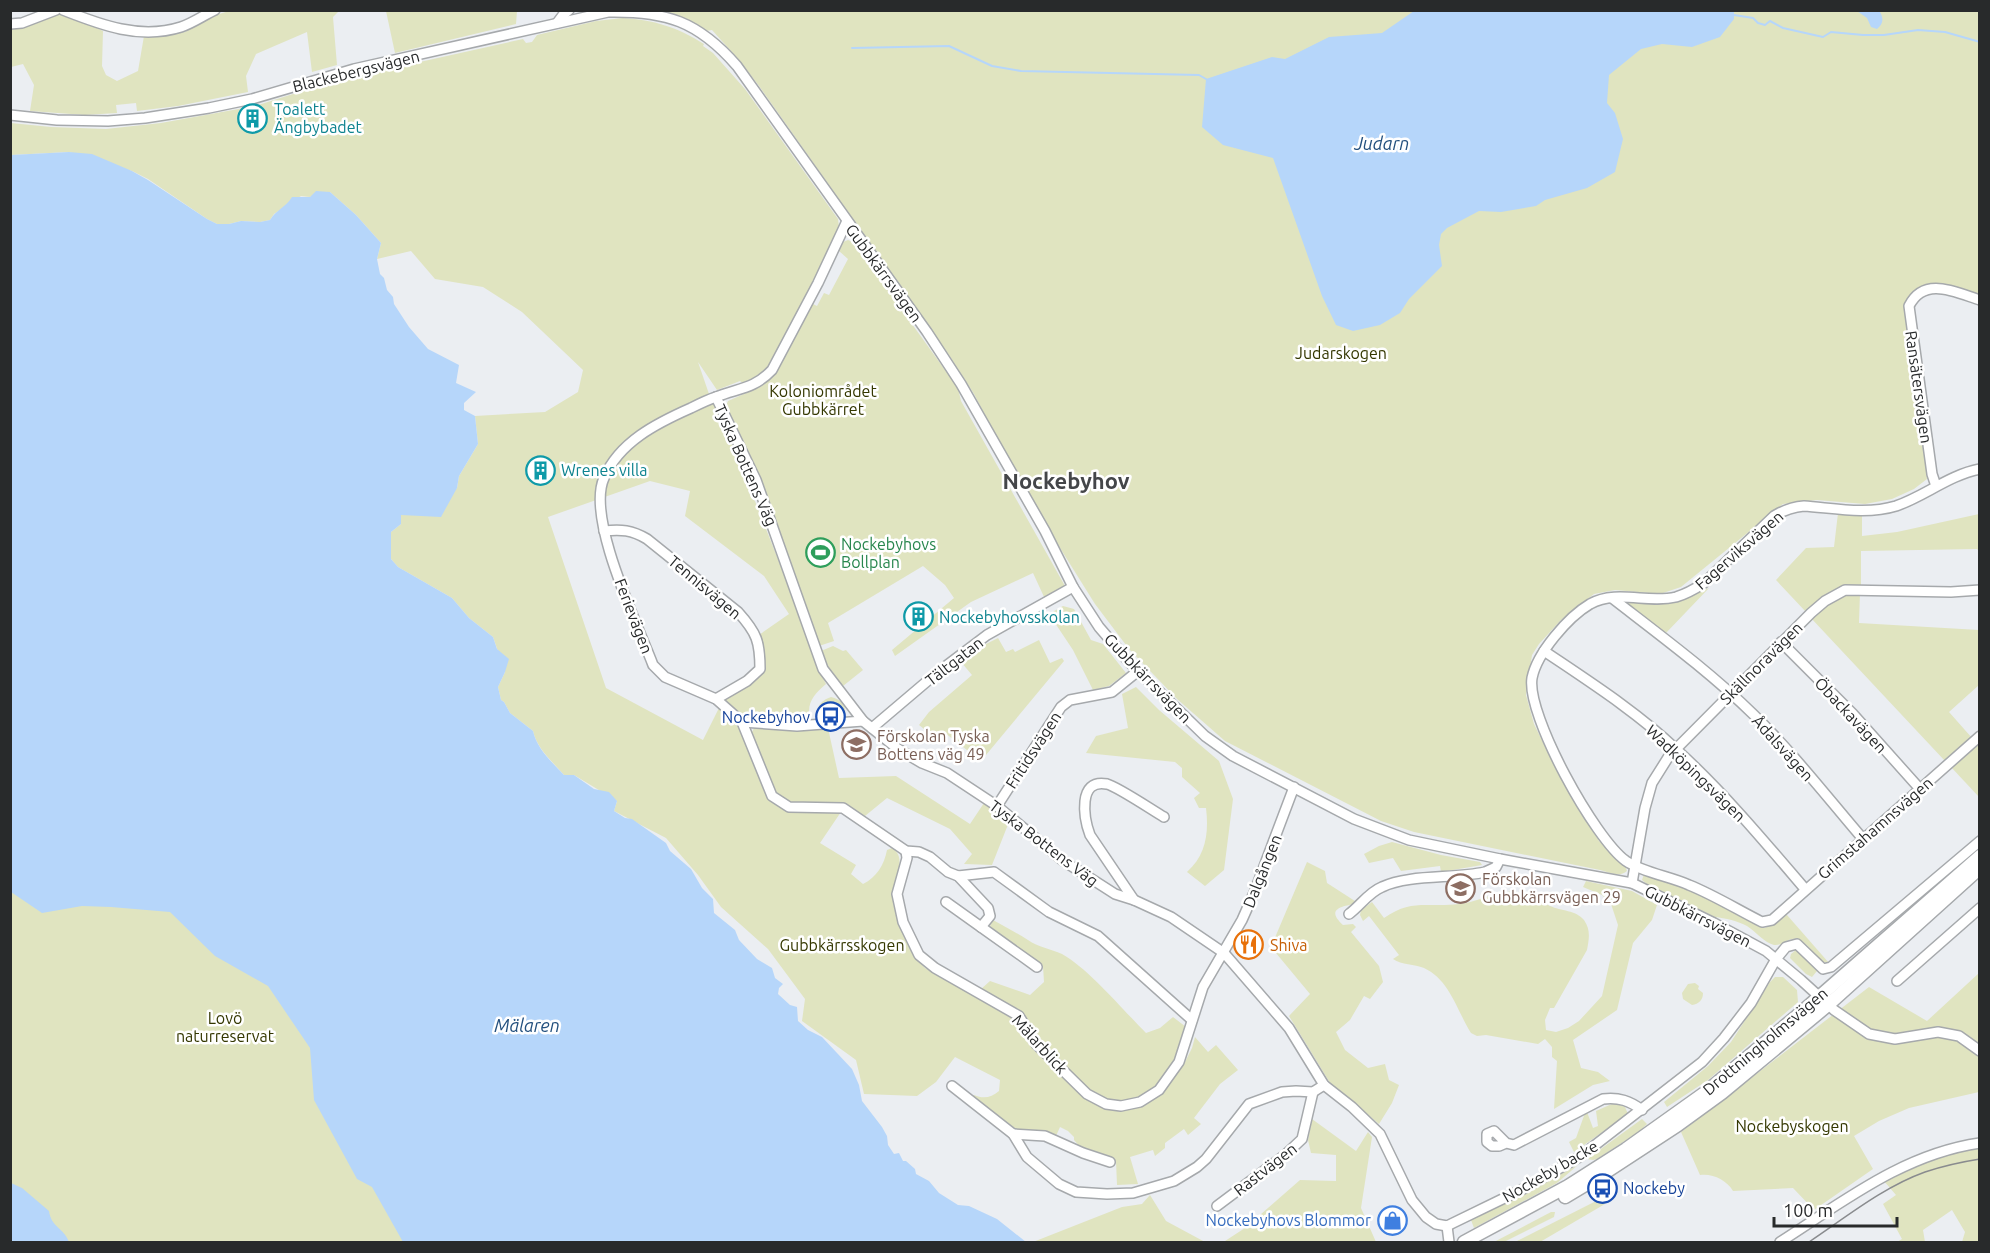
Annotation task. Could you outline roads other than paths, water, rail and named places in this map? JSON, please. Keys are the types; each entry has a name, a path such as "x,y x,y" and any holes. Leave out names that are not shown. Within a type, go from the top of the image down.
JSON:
{"main road":[{"name":"Drottningholmsvägen","path":"1536,1208 1600,1176 1722,1093 1980,856"},
{"name":"Drottningholmsvägen","path":"1823,1000 1980,868"},
{"path":"1464,1242 1536,1208"},
{"path":"1479,1242 1536,1208"}],"street":[{"path":"10,24 22,23 56,10"},
{"path":"63,10 115,29 140,32 182,27 215,10"},
{"path":"557,23 569,10"},
{"name":"Gubbkärrsvägen","path":"557,23 608,12 659,15 680,21 707,36 737,66 927,332 961,384 1045,531 1073,587 1099,627 1138,671 1205,736 1233,756 1354,819 1409,840 1632,883 1748,940 1776,959 1852,1024 1869,1035 1895,1040 1938,1032 1959,1036 1980,1051"},
{"name":"Blackebergsvägen","path":"10,115 57,120 108,121 209,108 252,99 354,69 557,23"},
{"name":"Ferievägen","path":"847,221 818,283 772,370 763,380 750,387 716,397 671,417 632,440 611,463 602,480 599,505 612,559 653,665 665,677 717,699 742,722 772,796 789,807 843,808 906,851 930,856 948,872 958,876 988,908 990,916 981,927"},
{"name":"Ransätersvägen","path":"1936,486 1932,474 1909,306 1914,296 1932,288 1980,300"},
{"name":"Tyska Bottens Väg","path":"716,397 756,480 823,669 862,721 898,749 922,763 947,773 997,806 1062,860 1115,894 1171,916 1224,953 1290,1028 1324,1085 1352,1107 1380,1134 1412,1200 1426,1217 1436,1224 1450,1225"},
{"name":"Fagerviksvägen","path":"1772,920 1762,922 1690,885 1635,866 1613,851 1597,830 1573,788 1539,718 1532,696 1532,678 1544,651 1559,632 1590,604 1626,596 1664,599 1691,591 1704,583 1774,516 1793,507 1872,510 1894,507 1920,496 1963,472 1980,469"},
{"name":"Tennisvägen","path":"604,531 622,529 637,533 647,539 738,612 756,634 760,648 760,669 747,681 717,699"},
{"name":"Tältgatan","path":"872,728 938,672 987,635 1073,587"},
{"name":"Skällnoravägen","path":"1635,866 1645,808 1652,783 1676,748 1811,613 1840,592 1980,590"},
{"name":"Ådalsvägen","path":"1612,598 1731,693 1763,724 1863,839"},
{"name":"Öbackavägen","path":"1781,642 1853,714 1920,789"},
{"name":"Wadköpingsvägen","path":"1544,651 1626,707 1676,748 1748,822 1805,889"},
{"name":"Fritidsvägen","path":"997,806 1061,707 1070,700 1112,692 1138,671"},
{"path":"742,722 797,726 862,721"},
{"name":"Grimstahamnsvägen","path":"1772,920 1980,736"},
{"path":"1134,900 1090,834 1085,823 1084,801 1095,786 1107,784 1164,817"},
{"name":"Dalgången","path":"1224,953 1254,893 1294,787"},
{"name":"Drottningholmsvägen","path":"1776,959 1786,947 1797,944 1823,969 1831,967 1980,841"},
{"name":"Mälarblick","path":"906,851 907,858 897,894 903,922 919,955 935,968 1019,1016 1036,1044 1087,1094 1106,1104 1121,1106 1140,1102 1159,1090 1179,1062 1203,987 1224,953"},
{"path":"1349,914 1373,891 1382,886 1397,882 1485,872 1496,867 1500,859"},
{"path":"1632,883 1635,866"},
{"path":"958,876 994,872 1049,912 1097,935 1192,1020"},
{"path":"946,902 1037,966"},
{"path":"1897,981 1980,908"},
{"name":"Nockeby backe","path":"1450,1225 1581,1156 1702,1062 1751,1003 1776,959"},
{"path":"952,1086 1013,1134 1027,1157 1059,1184 1076,1192 1132,1193 1173,1181 1197,1167 1249,1104 1282,1092 1296,1090 1313,1092 1324,1085"},
{"name":"Rastvägen","path":"1217,1206 1285,1155 1302,1139 1313,1092"},
{"path":"1506,1143 1514,1145 1525,1141 1603,1099 1617,1097 1642,1110"},
{"path":"1013,1134 1045,1136 1110,1162"},
{"path":"1780,1242 1881,1177 1904,1165 1959,1146 1980,1143"},
{"path":"1449,1242 1450,1225"}],"water":[{"name":"Judarn","path":"1734,10 1734,19 1720,37 1692,47 1662,44 1641,49 1609,75 1607,103 1615,113 1623,139 1615,172 1587,188 1545,200 1536,206 1501,212 1479,211 1447,228 1441,234 1439,245 1442,266 1409,299 1400,313 1380,325 1353,331 1336,325 1322,296 1273,158 1223,145 1202,127 1206,79 1272,57 1285,59 1329,37 1382,33 1414,11"},
{"path":"1857,11 1880,12 1882,23 1877,29 1871,27 1867,18"},
{"name":"Mälaren","path":"69,152 92,154 132,171 217,224 270,220 292,197 310,197 316,191 330,192 356,215 381,243 377,259 380,274 393,297 394,304 409,327 428,349 459,365 456,383 476,392 464,403 464,410 475,416 478,444 459,476 457,488 441,517 401,515 401,524 391,532 391,559 398,567 452,598 469,618 493,637 497,649 509,659 498,687 501,700 510,713 533,731 541,749 564,775 574,775 594,789 609,792 617,801 614,811 625,818 632,819 666,843 670,851 691,869 702,888 713,899 714,913 735,930 739,940 757,959 772,968 775,978 783,984 778,994 790,1005 797,1007 798,1021 808,1030 822,1037 852,1069 859,1085 862,1101 882,1127 887,1136 888,1145 894,1154 899,1153 903,1161 915,1169 916,1174 929,1181 939,1193 958,1205 969,1206 997,1219 1026,1242 403,1242 372,1187 357,1179 314,1100 310,1048 268,986 215,956 170,912 82,906 42,913 11,892 11,155"},
{"path":"11,1183 22,1188 49,1211 52,1221 69,1242 11,1242"}],"waterway":[{"path":"1734,15 1753,18 1765,25 1770,21 1783,28 1823,37 1831,32 1884,35 1918,30 1945,32 1980,42"},
{"path":"852,48 949,46 992,66 1021,71 1199,75 1206,79"}],"tram line":[{"path":"1809,1242 1865,1204 1909,1178 1939,1168 1980,1159"}],"place":[{"name":"Toalett Ängbybadet","path":"253,118"},
{"name":"Wrenes villa","path":"540,470"},
{"name":"Nockebyhovs Bollplan","path":"820,553"},
{"name":"Nockebyhovsskolan","path":"918,617"},
{"name":"Nockebyhov","path":"831,717"},
{"name":"Förskolan Tyska Bottens väg 49","path":"856,745"},
{"name":"Förskolan Gubbkärrsvägen 29","path":"1461,888"},
{"name":"Shiva","path":"1249,945"},
{"name":"Nockeby","path":"1602,1188"},
{"name":"Nockebyhovs Blommor","path":"1392,1220"}],"district":[{"name":"Nockebyhov","path":"1066,480"}],"park label":[{"name":"Judarskogen","path":"1341,353"},
{"name":"Koloniområdet Gubbkärret","path":"823,400"},
{"name":"Gubbkärrsskogen","path":"842,945"},
{"name":"Lovö naturreservat","path":"225,1027"},
{"name":"Nockebyskogen","path":"1792,1126"}]}
